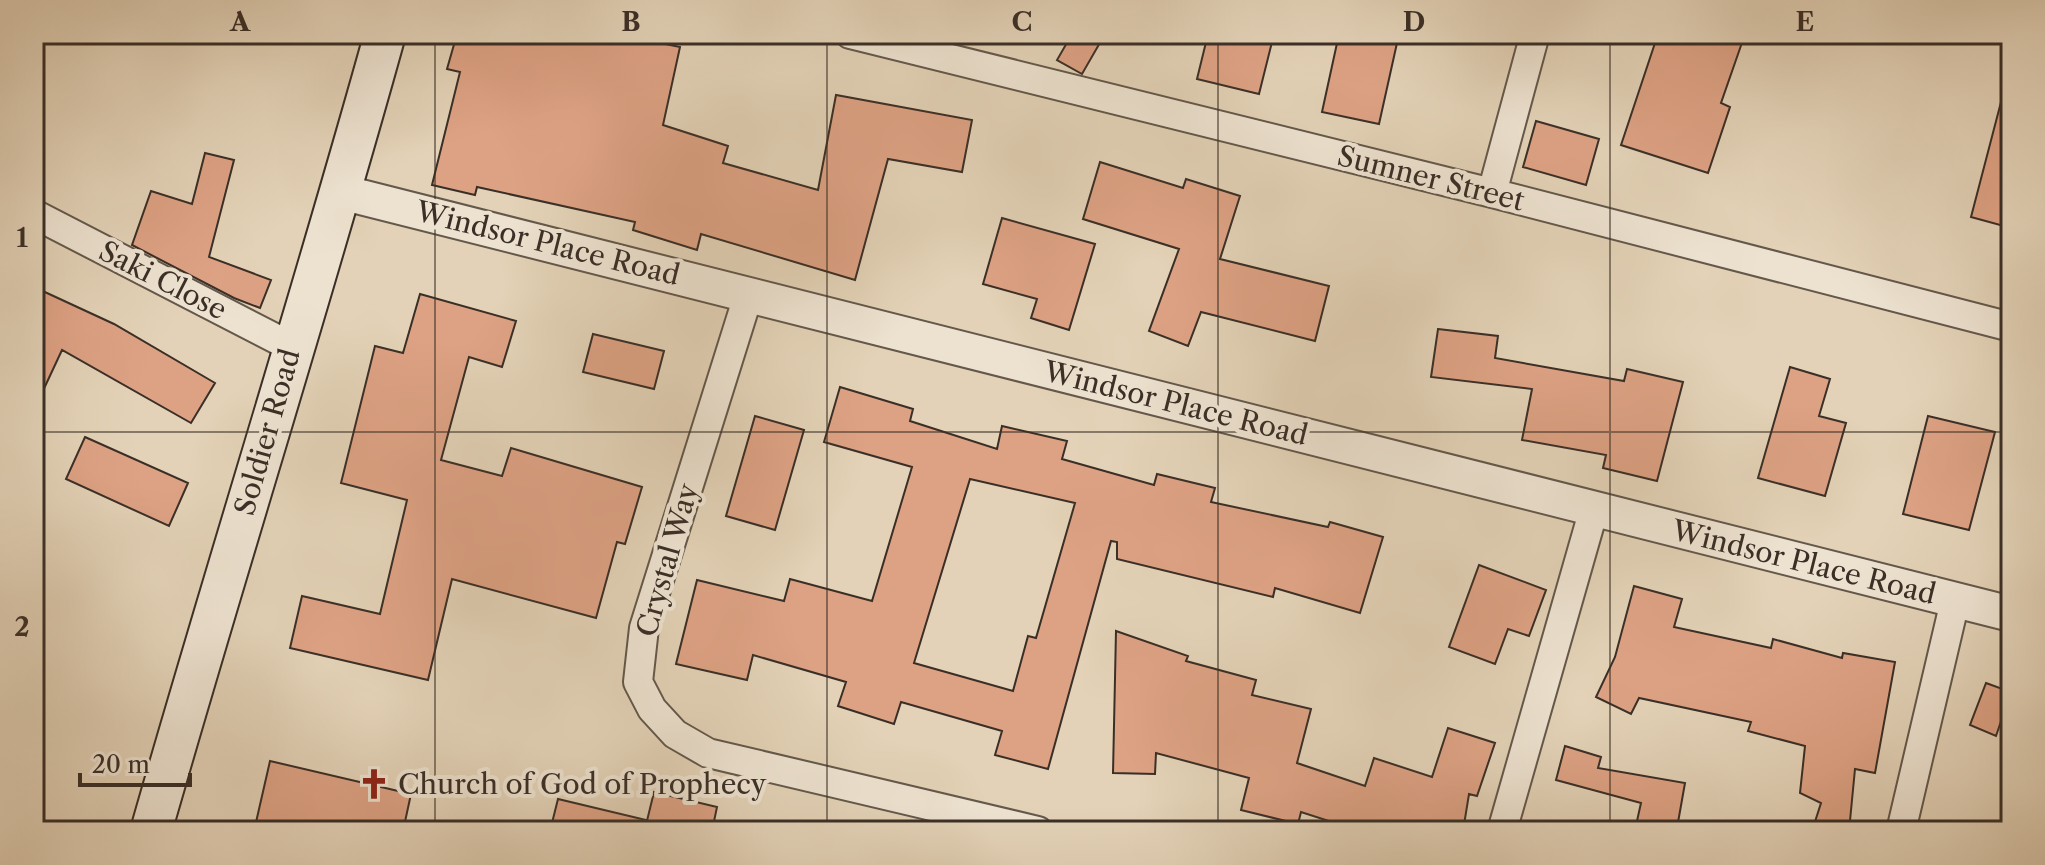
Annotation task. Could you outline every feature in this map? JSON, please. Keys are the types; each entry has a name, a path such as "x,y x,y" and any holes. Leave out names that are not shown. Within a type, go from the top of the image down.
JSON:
{"main road":[{"name":"Soldier Road","path":"151,831 385,34"}],"street":[{"name":"Sumner Street","path":"850,34 1492,193 2011,327"},
{"path":"1492,193 1535,34"},
{"name":"Windsor Place Road","path":"341,192 2011,614"},
{"name":"Saki Close","path":"34,214 292,347"},
{"name":"Crystal Way","path":"749,293 644,628 638,682 652,709 675,734 708,753 1038,831"},
{"path":"1502,831 1594,509"},
{"path":"1901,831 1955,601"}],"building":[{"path":"457,34 617,34 680,47 663,125 728,146 723,163 818,190 836,95 972,120 962,172 888,159 855,280 701,234 697,250 633,230 635,222 477,187 475,195 432,185 460,72 447,69"},
{"path":"1072,34 1105,34 1082,74 1057,60"},
{"path":"1208,34 1274,34 1259,94 1197,79"},
{"path":"1339,34 1399,34 1379,124 1322,112"},
{"path":"1658,34 1745,34 1721,103 1730,107 1708,173 1621,145"},
{"path":"2001,102 2011,103 2011,228 1971,217"},
{"path":"1536,121 1599,139 1586,185 1523,167"},
{"path":"205,153 234,160 209,257 271,280 260,308 234,298 132,245 151,191 192,204"},
{"path":"1100,162 1183,188 1186,179 1240,196 1220,259 1329,286 1315,341 1201,312 1188,346 1149,331 1179,249 1083,219"},
{"path":"1002,218 1095,244 1069,330 1031,318 1037,299 983,284"},
{"path":"34,287 114,324 215,383 191,423 62,350 34,410"},
{"path":"420,294 516,321 502,367 469,357 441,460 502,476 511,448 642,487 625,544 617,542 596,618 452,579 428,680 290,648 302,596 380,614 407,500 341,483 375,346 403,353"},
{"path":"1438,329 1498,336 1495,358 1624,381 1627,369 1683,382 1657,481 1603,468 1606,455 1522,440 1532,389 1431,377"},
{"path":"593,334 664,351 654,389 583,372"},
{"path":"1790,367 1830,379 1819,416 1846,423 1825,496 1758,478"},
{"path":"840,387 913,409 910,421 997,449 1002,426 1067,441 1062,459 1154,485 1157,474 1215,488 1211,502 1328,527 1330,522 1383,537 1360,613 1275,588 1273,597 1117,559 1117,542 1111,541 1048,769 995,755 1002,731 901,702 894,724 838,706 846,682 753,655 747,680 676,664 697,580 784,601 790,579 872,601 912,467 824,442","holes":["970,479 1075,503 1036,638 1028,636 1013,691 914,663"]},
{"path":"755,416 804,430 775,530 726,516"},
{"path":"1928,416 1995,432 1969,530 1903,514"},
{"path":"85,437 188,483 169,526 66,479"},
{"path":"1479,565 1546,590 1529,636 1508,629 1495,664 1449,647"},
{"path":"1634,586 1682,599 1674,627 1771,648 1773,639 1842,658 1843,653 1895,662 1875,773 1855,769 1849,831 1812,831 1821,803 1800,793 1805,746 1748,731 1751,722 1639,698 1631,714 1596,697 1615,657"},
{"path":"1116,631 1188,656 1186,661 1256,680 1252,695 1311,709 1297,763 1365,786 1374,758 1432,777 1448,728 1495,743 1477,796 1469,794 1463,831 1360,831 1301,812 1298,824 1241,810 1249,778 1156,753 1155,774 1113,773"},
{"path":"1986,683 2011,692 1996,736 1970,725"},
{"path":"1565,746 1601,757 1598,768 1685,783 1677,828 1637,821 1641,803 1556,780"},
{"path":"270,761 411,794 403,831 254,831"},
{"path":"654,792 717,807 712,831 550,831 558,799 646,820 645,829"}],"place":[{"name":"Church of God of Prophecy","path":"374,784"}]}
